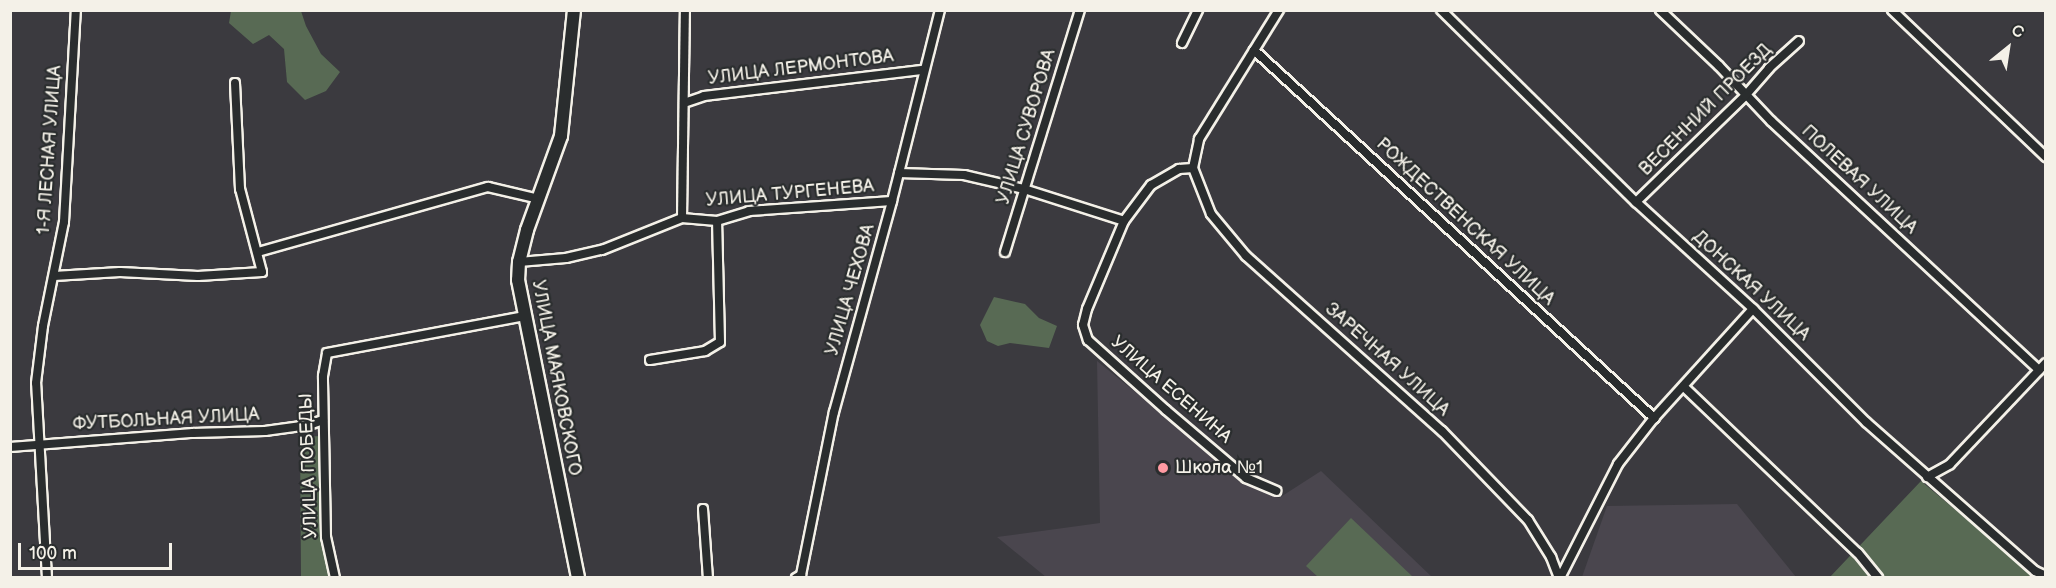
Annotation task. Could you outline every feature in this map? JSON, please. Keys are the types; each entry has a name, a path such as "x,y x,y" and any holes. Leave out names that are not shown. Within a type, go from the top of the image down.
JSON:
{"street":[{"name":"1-Я ЛЕСНАЯ УЛИЦА","path":"47,578 42,444 36,383 43,326 64,222 76,10"},
{"name":"УЛИЦА МАЯКОВСКОГО","path":"574,10 561,136 519,262 518,280 578,578"},
{"path":"682,218 685,10"},
{"name":"УЛИЦА ЧЕХОВА","path":"796,578 801,575 834,412 892,201 923,70 940,10"},
{"name":"УЛИЦА СУВОРОВА","path":"1005,252 1080,10"},
{"path":"1182,43 1198,10"},
{"path":"899,173 964,175 1024,189 1124,221 1151,185 1179,169 1193,168 1199,139 1280,10"},
{"name":"ДОНСКАЯ УЛИЦА","path":"1441,10 1636,202 1754,309 1866,422 2035,572 2046,576"},
{"name":"ПОЛЕВАЯ УЛИЦА","path":"1660,10 1719,66 1745,96 2042,367"},
{"path":"1892,10 2046,157"},
{"name":"ВЕСЕННИЙ ПРОЕЗД","path":"1636,202 1745,96 1769,68 1799,41"},
{"name":"РОЖДЕСТВЕНСКАЯ УЛИЦА","path":"1254,50 1654,418"},
{"name":"УЛИЦА ЛЕРМОНТОВА","path":"684,104 704,96 923,70"},
{"path":"54,276 120,272 198,276 262,272 240,189 235,83"},
{"name":"ЗАРЕЧНАЯ УЛИЦА","path":"1193,168 1211,214 1246,256 1442,431 1520,512 1551,557 1559,578"},
{"path":"258,252 488,186 539,199"},
{"name":"УЛИЦА ТУРГЕНЕВА","path":"519,262 566,258 602,249 682,218 717,221 749,211 892,201"},
{"path":"650,360 705,351 720,342 717,221"},
{"name":"УЛИЦА ЕСЕНИНА","path":"1124,221 1087,309 1083,326 1088,340 1246,478 1276,491"},
{"path":"1559,578 1618,464 1654,418 1754,309"},
{"name":"УЛИЦА ПОБЕДЫ","path":"335,578 326,537 323,376 327,353 524,316"},
{"path":"1927,477 1950,464 2042,367"},
{"path":"1684,387 1858,553 1878,578"},
{"name":"ФУТБОЛЬНАЯ УЛИЦА","path":"10,447 265,431 309,425 323,420"},
{"path":"703,509 708,578"}],"shaded area":[{"name":"Школа №1","path":"1097,361 1254,488 1279,498 1321,471 1432,577 1046,577 997,537 1100,523"},
{"path":"1737,504 1796,577 1582,577 1607,506"}],"green space":[{"path":"231,11 301,11 321,54 340,72 326,91 305,100 287,82 284,49 269,35 253,44 229,23"},
{"path":"994,297 1025,304 1039,318 1057,326 1049,348 1010,343 998,346 987,341 980,325"},
{"path":"321,436 322,540 330,577 301,577 300,437"},
{"path":"1921,481 2032,574 2039,577 1829,578"},
{"path":"1351,518 1413,577 1318,577 1306,566"}],"place":[{"name":"Школа №1","path":"1163,468"}]}
